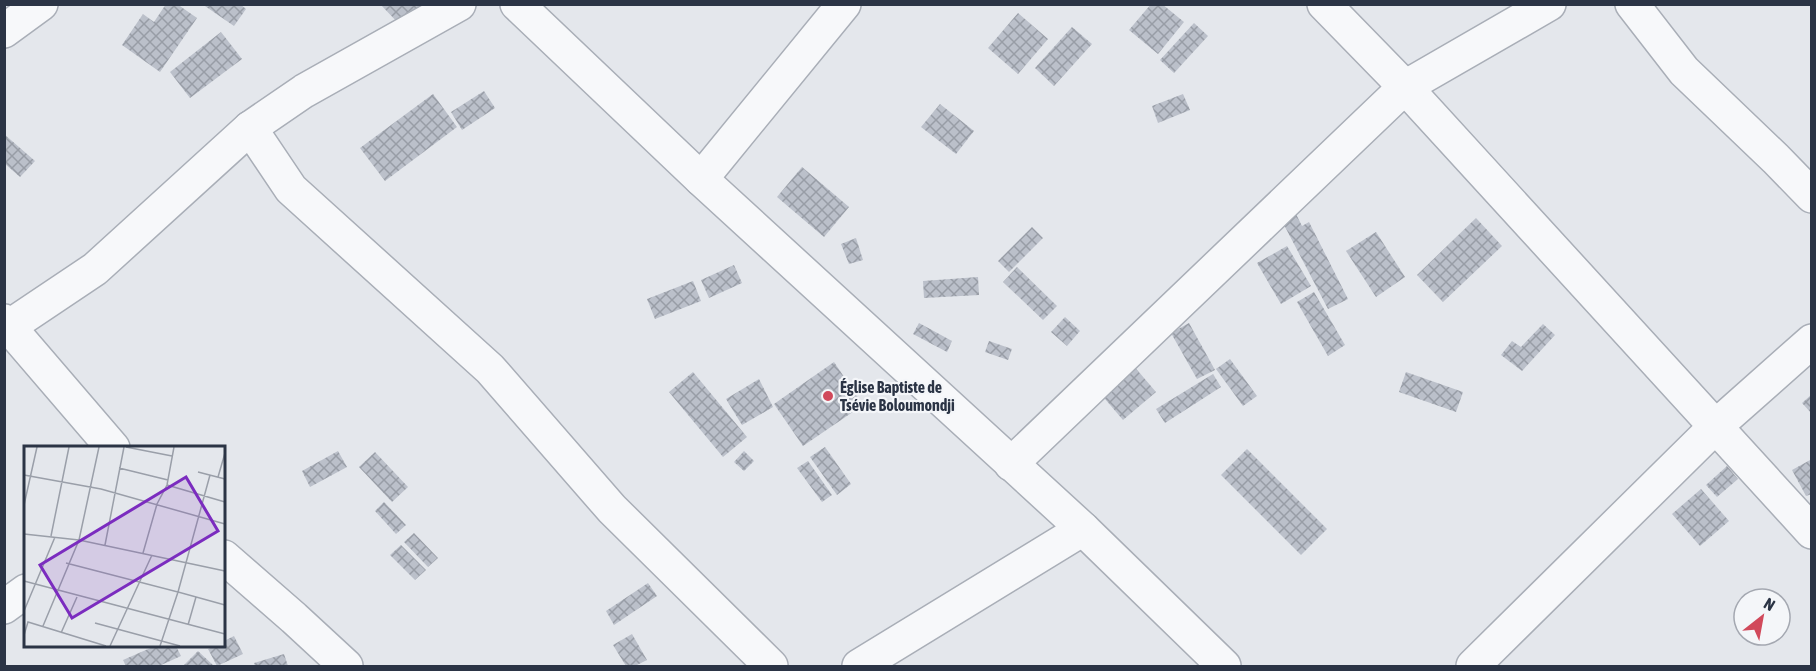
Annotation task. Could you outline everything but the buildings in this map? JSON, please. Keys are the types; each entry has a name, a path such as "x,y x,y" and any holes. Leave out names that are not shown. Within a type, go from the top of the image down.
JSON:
{"street":[{"path":"4,31 41,4"},
{"path":"112,446 6,326 94,269 250,128 304,91 459,4"},
{"path":"517,4 701,179 1083,530 1224,666"},
{"path":"701,179 844,4"},
{"path":"1324,4 1405,87 1812,532"},
{"path":"1011,464 1405,87 1549,4"},
{"path":"1632,4 1684,70 1812,196"},
{"path":"250,128 291,189 490,369 612,509 771,666"},
{"path":"1473,666 1715,427 1812,340"},
{"path":"859,666 1083,530"},
{"path":"225,557 346,666"},
{"path":"4,606 24,592"}],"place":[{"name":"Église Baptiste de Tsévie Boloumondji","path":"828,396"}]}
